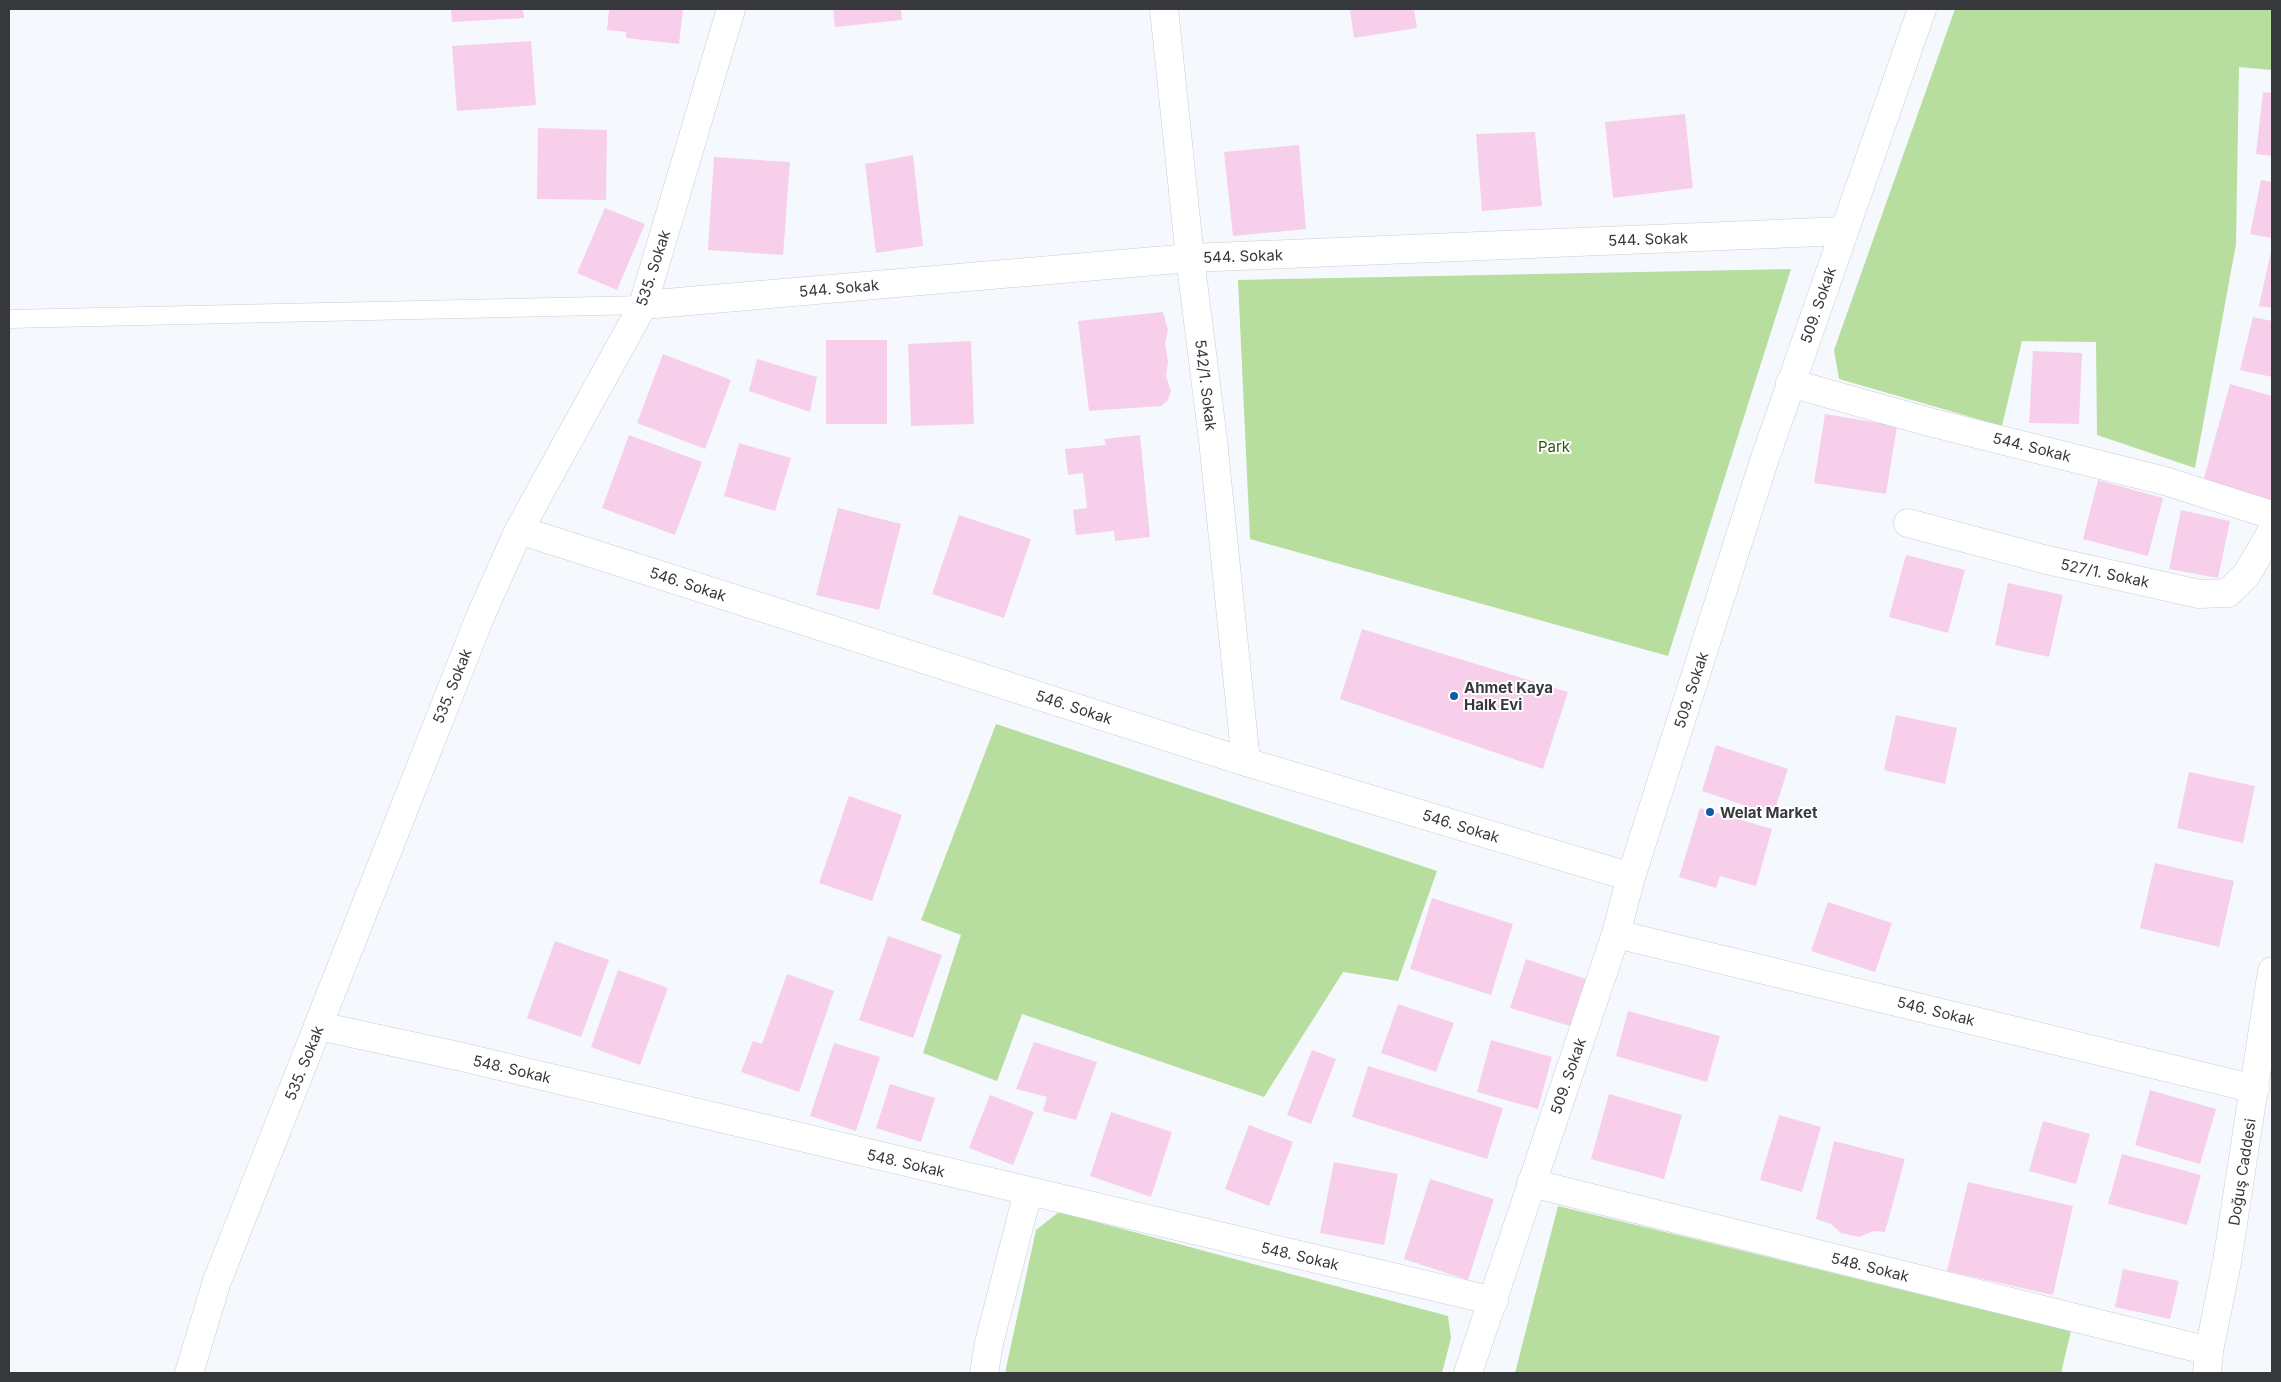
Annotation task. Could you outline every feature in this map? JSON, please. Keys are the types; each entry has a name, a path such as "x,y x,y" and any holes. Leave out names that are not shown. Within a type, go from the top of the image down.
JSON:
{"street":[{"name":"535. Sokak","path":"189,1373 216,1281 319,1026 480,617 519,530 643,305 731,9"},
{"name":"542/1. Sokak","path":"1164,9 1190,258 1213,440 1246,762"},
{"name":"509. Sokak","path":"1468,1373 1494,1301 1531,1184 1616,934 1631,876 1790,383 1922,9"},
{"name":"544. Sokak","path":"643,305 1190,258 1844,231"},
{"name":"544. Sokak","path":"1790,383 1929,422 2165,480 2272,515"},
{"name":"527/1. Sokak","path":"1908,523 2043,559 2199,594 2228,593 2247,574 2272,531"},
{"name":"546. Sokak","path":"519,530 1246,762 1631,876"},
{"name":"546. Sokak","path":"1616,934 2255,1089"},
{"name":"Doğuş Caddesi","path":"2208,1362 2228,1262 2272,971"},
{"name":"548. Sokak","path":"319,1026 458,1056 1494,1301"},
{"name":"548. Sokak","path":"1531,1184 2208,1362"},
{"path":"984,1373 989,1342 1028,1192"}],"lane":[{"path":"9,319 643,305"}],"green space":[{"path":"1955,9 2272,9 2271,70 2239,67 2236,244 2195,468 2097,435 2096,342 2022,341 2002,426 1839,379 1834,350"},
{"name":"Park","path":"1791,269 1668,656 1250,539 1238,280"},
{"path":"996,724 1437,871 1398,981 1343,972 1264,1097 1022,1014 997,1081 923,1053 961,935 921,920"},
{"path":"1558,1206 2071,1331 2061,1373 1515,1373"},
{"path":"1059,1212 1448,1316 1451,1338 1442,1373 1005,1373 1036,1230"}],"building":[{"path":"451,9 523,9 524,18 452,22"},
{"path":"609,9 683,9 679,44 626,38 626,32 607,30"},
{"path":"833,9 901,9 902,20 835,27"},
{"path":"1350,9 1414,9 1417,28 1354,38"},
{"path":"531,41 536,105 457,111 452,46"},
{"path":"2263,92 2272,93 2272,156 2256,154"},
{"path":"1685,114 1693,188 1613,198 1605,122"},
{"path":"538,128 607,130 606,200 537,199"},
{"path":"1535,132 1542,206 1482,211 1476,134"},
{"path":"1299,145 1306,229 1233,236 1224,152"},
{"path":"913,155 923,246 876,253 865,164"},
{"path":"714,157 790,162 783,255 708,250"},
{"path":"2261,180 2272,182 2272,238 2250,234"},
{"path":"605,208 645,224 617,290 577,273"},
{"path":"2272,251 2272,308 2259,306"},
{"path":"1163,312 1168,330 1165,343 1168,362 1166,376 1171,391 1168,400 1161,406 1089,411 1078,321"},
{"path":"2253,317 2272,321 2272,377 2240,370"},
{"path":"826,340 887,340 887,424 826,424"},
{"path":"971,341 974,424 911,426 908,344"},
{"path":"2033,351 2082,353 2079,424 2029,423"},
{"path":"663,354 731,380 705,449 637,423"},
{"path":"757,359 817,377 810,412 749,391"},
{"path":"2230,384 2272,396 2272,501 2203,482"},
{"path":"1825,414 1897,426 1886,494 1814,483"},
{"path":"629,435 702,462 675,535 602,508"},
{"path":"1140,435 1150,537 1115,541 1114,531 1076,535 1073,510 1087,508 1083,473 1068,475 1065,449 1106,445 1104,439"},
{"path":"739,443 791,458 775,511 724,496"},
{"path":"2098,480 2163,498 2148,556 2083,539"},
{"path":"838,508 901,524 879,610 816,595"},
{"path":"2181,510 2230,521 2218,578 2169,569"},
{"path":"959,515 1031,539 1004,618 932,594"},
{"path":"1906,555 1965,570 1948,633 1889,617"},
{"path":"2008,583 2063,595 2049,657 1995,645"},
{"name":"Ahmet Kaya Halk Evi","path":"1362,629 1568,692 1543,769 1340,699"},
{"path":"1896,715 1957,728 1945,784 1884,770"},
{"path":"1716,745 1788,769 1773,815 1702,791"},
{"path":"2189,772 2255,786 2243,843 2177,828"},
{"path":"849,796 902,815 872,901 819,883"},
{"path":"1700,808 1772,829 1756,886 1720,876 1716,888 1679,877"},
{"path":"2155,863 2234,881 2219,947 2140,928"},
{"path":"1432,898 1513,924 1491,995 1410,969"},
{"path":"1828,902 1892,923 1875,972 1811,951"},
{"path":"888,936 942,955 913,1038 859,1020"},
{"path":"555,941 609,960 581,1037 527,1018"},
{"path":"1526,959 1586,979 1570,1026 1510,1008"},
{"path":"618,970 668,988 640,1065 591,1047"},
{"path":"787,974 834,991 799,1092 741,1072 753,1041 762,1044"},
{"path":"1398,1004 1454,1023 1436,1072 1381,1053"},
{"path":"1628,1011 1720,1036 1707,1082 1616,1056"},
{"path":"1491,1040 1552,1057 1538,1109 1477,1092"},
{"path":"1034,1042 1097,1062 1076,1120 1043,1111 1047,1097 1016,1089"},
{"path":"834,1043 880,1057 856,1131 810,1116"},
{"path":"1312,1050 1336,1059 1311,1124 1287,1115"},
{"path":"1368,1066 1503,1108 1487,1159 1352,1117"},
{"path":"890,1084 935,1098 921,1142 876,1128"},
{"path":"2150,1090 2216,1109 2200,1164 2135,1145"},
{"path":"1609,1094 1682,1115 1664,1179 1591,1159"},
{"path":"990,1095 1034,1112 1013,1165 969,1148"},
{"path":"1111,1112 1172,1132 1151,1197 1090,1176"},
{"path":"1779,1115 1821,1127 1802,1192 1760,1180"},
{"path":"2043,1121 2090,1134 2076,1184 2029,1171"},
{"path":"1249,1125 1293,1142 1269,1206 1225,1189"},
{"path":"1834,1141 1905,1159 1885,1232 1874,1231 1859,1237 1841,1233 1831,1224 1816,1219"},
{"path":"2122,1154 2201,1175 2187,1225 2108,1204"},
{"path":"1334,1162 1398,1174 1384,1245 1320,1233"},
{"path":"1430,1179 1494,1199 1468,1280 1404,1259"},
{"path":"1968,1182 2073,1206 2053,1295 1947,1271"},
{"path":"2123,1269 2179,1281 2170,1319 2115,1307"}],"place":[{"name":"Ahmet Kaya Halk Evi","path":"1454,696"},
{"name":"Welat Market","path":"1710,812"}]}
